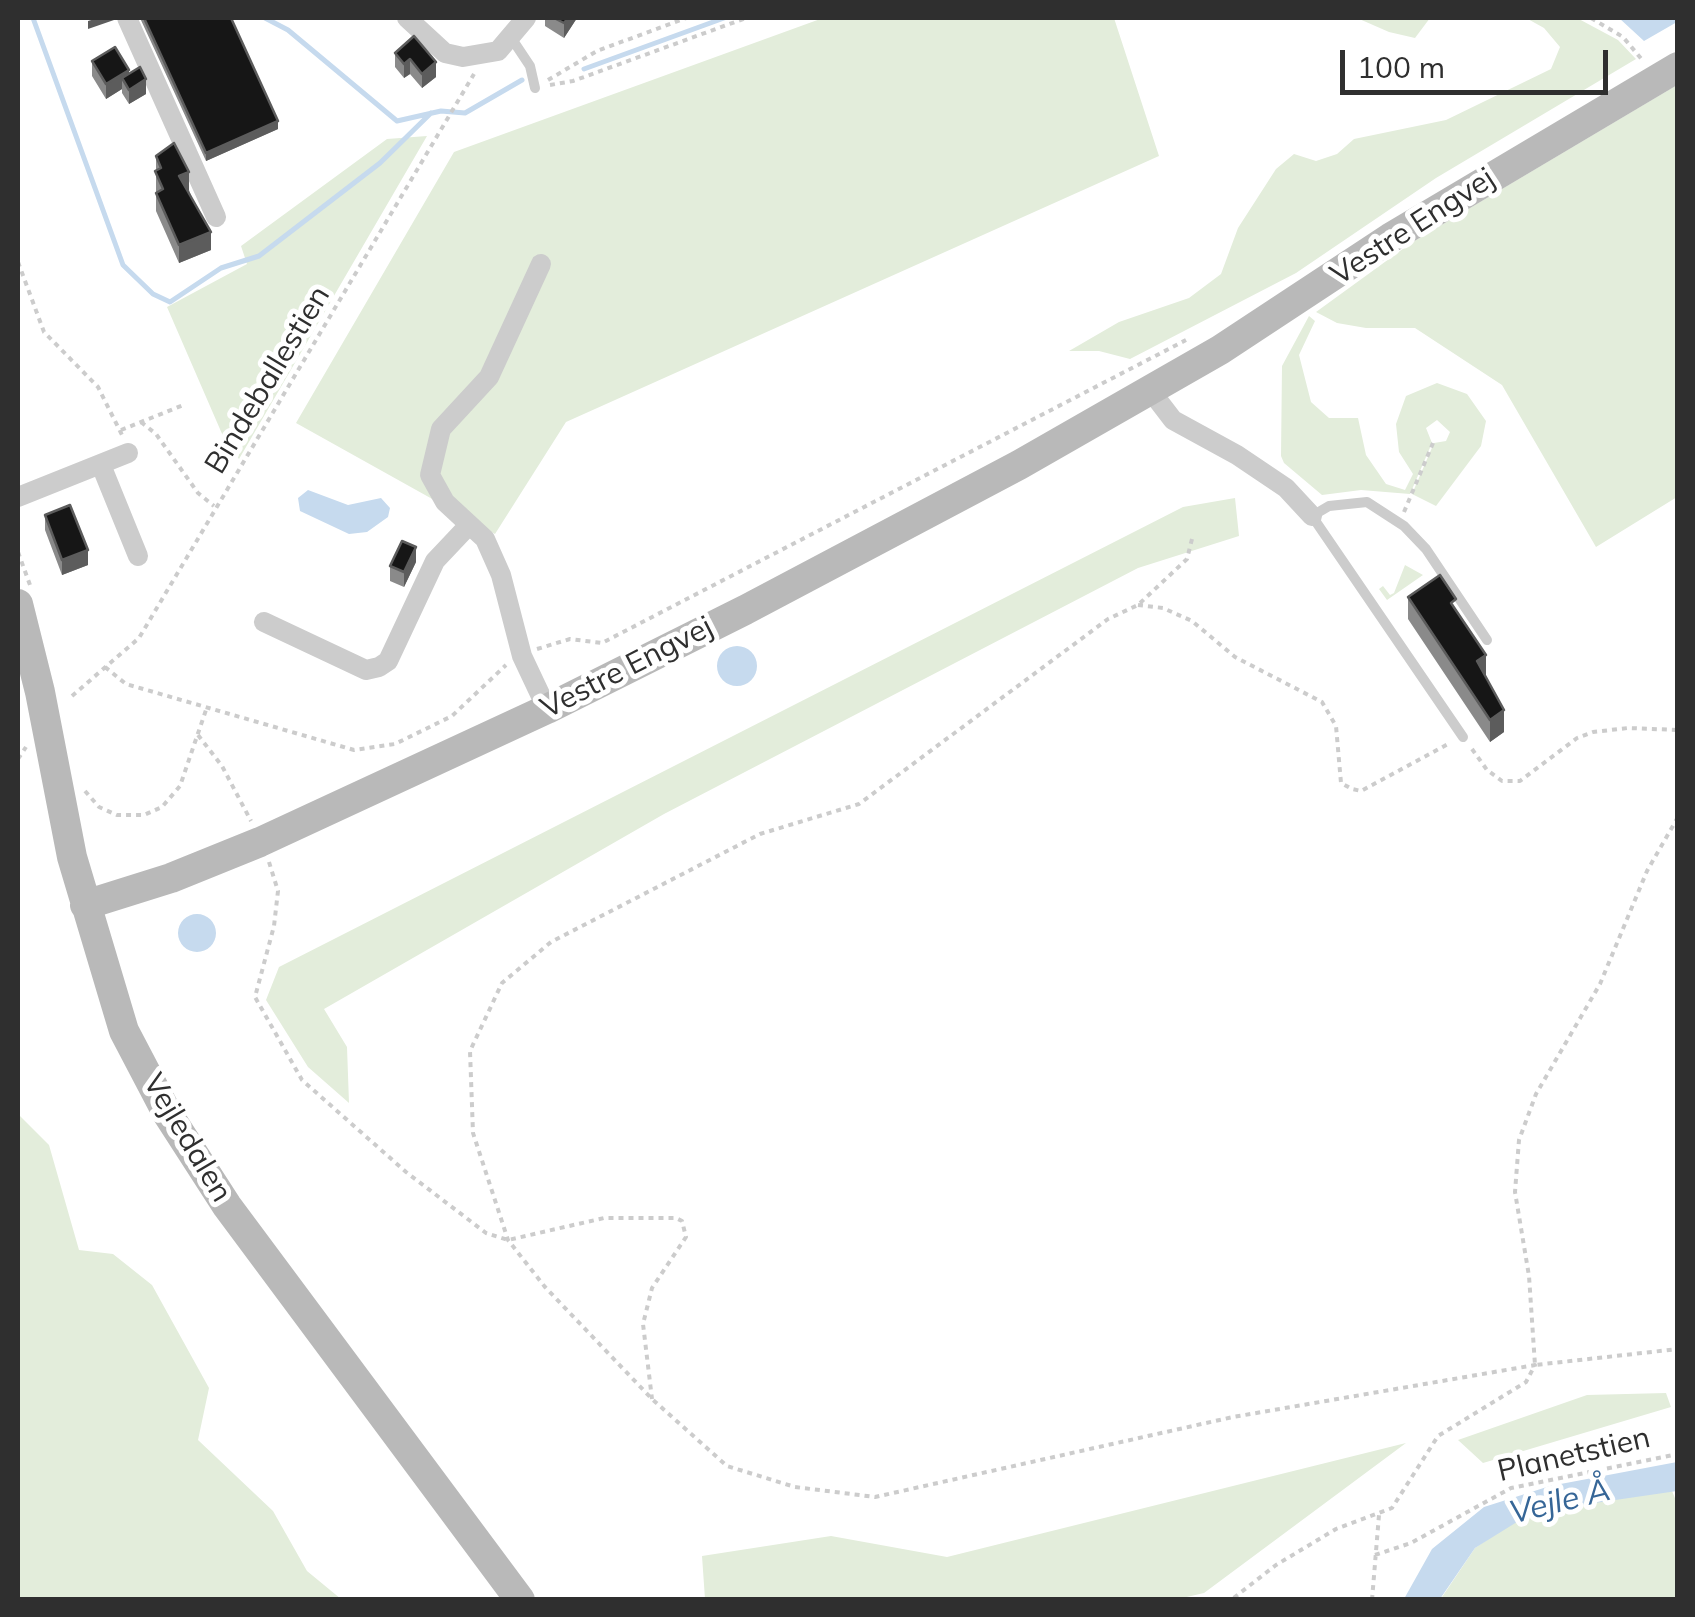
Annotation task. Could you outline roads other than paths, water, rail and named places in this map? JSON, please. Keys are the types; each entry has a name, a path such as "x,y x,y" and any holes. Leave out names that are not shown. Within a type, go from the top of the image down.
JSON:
{"street":[{"path":"128,18 216,217"},
{"path":"408,18 445,53 463,57 482,57 512,39 526,18"},
{"name":"Vestre Engvej","path":"85,905 171,878 260,842 548,709 745,610 1150,390 1277,316 1539,146 1678,67"},
{"path":"541,264 488,377 441,429 430,475 445,502 485,539 500,575 522,656 548,709"},
{"path":"1150,390 1173,420 1238,454 1286,488 1312,516"},
{"path":"18,497 128,454"},
{"path":"101,464 138,556"},
{"path":"264,622 366,670 379,667 388,661 436,561 470,525"},
{"name":"Vejledalen","path":"18,604 85,905 124,1031 167,1113 227,1206 519,1598"}],"lane":[{"path":"512,39 530,66 536,88"},
{"path":"1463,737 1312,516 1329,506 1367,502 1404,526 1426,549 1487,640"}],"water":[{"path":"1619,18 1677,18 1677,22 1644,41"},
{"path":"308,490 348,505 381,498 390,508 388,517 367,532 349,534 300,511 298,498"},
{"path":"737,646 751,652 757,666 751,680 737,686 723,680 717,666 723,652"},
{"path":"197,914 210,920 216,933 210,946 197,952 184,946 178,933 184,920"},
{"name":"Vejle Å","path":"1677,1462 1677,1491 1533,1512 1475,1548 1440,1599 1404,1599 1432,1549 1484,1507 1550,1486"}],"waterway":[{"path":"33,18 123,265 153,294 170,302 221,268 259,256 380,163 431,113"},
{"path":"265,18 288,30 397,121 441,111 465,113 522,80"},
{"path":"584,69 724,18"}]}
